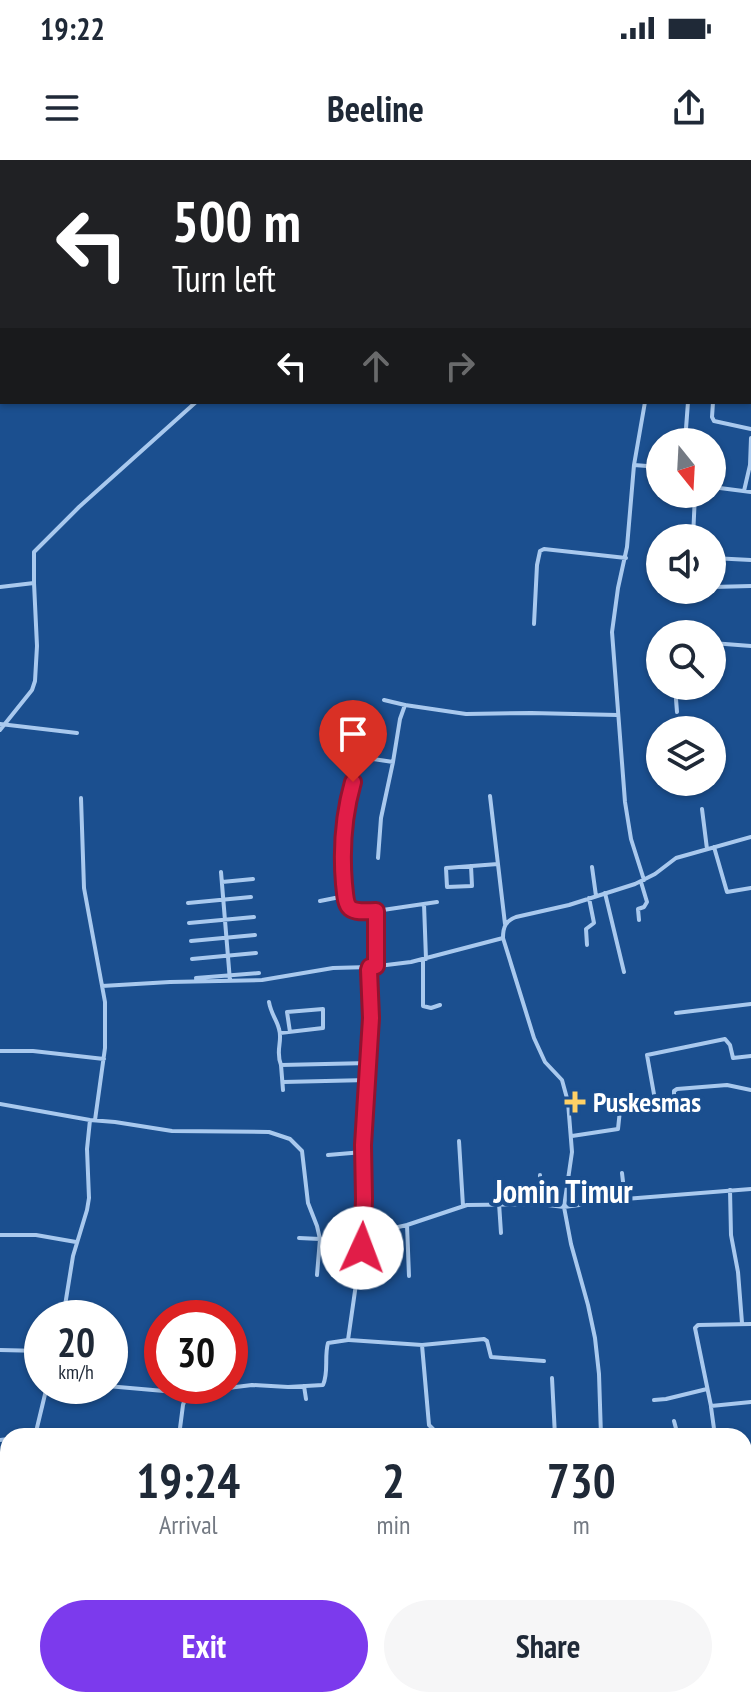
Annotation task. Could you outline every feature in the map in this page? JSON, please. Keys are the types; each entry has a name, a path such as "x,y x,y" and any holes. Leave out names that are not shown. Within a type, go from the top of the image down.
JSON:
{"street":[{"path":"1,726 32,690 35,681 37,646 33,556 39,546 194,404"},
{"path":"639,920 638,909 647,902 626,814 612,632 626,558 634,465 645,404"},
{"path":"686,428 688,404"},
{"path":"713,404 714,421 751,429"},
{"path":"744,491 750,465 751,438"},
{"path":"634,465 646,466"},
{"path":"726,489 751,492"},
{"path":"534,624 540,551 626,558"},
{"path":"726,559 751,560"},
{"path":"0,587 34,583"},
{"path":"726,587 751,586"},
{"path":"726,644 751,646"},
{"path":"384,700 466,714 617,715"},
{"path":"676,700 677,712"},
{"path":"378,858 381,818 405,705"},
{"path":"1,726 77,733"},
{"path":"331,749 393,762"},
{"path":"360,757 346,804 344,824 342,859 348,907 376,911 437,902"},
{"path":"490,796 505,924 503,938 539,1052 564,1084 570,1118 570,1170 564,1207 595,1338 601,1428"},
{"path":"66,1300 76,1242 86,1218 89,1198 87,1149 104,1059 106,1024 84,888 81,798"},
{"path":"702,809 707,849"},
{"path":"505,924 516,917 569,905 643,881 676,858 751,837"},
{"path":"714,847 727,892 751,888"},
{"path":"471,866 472,885 447,887 446,868 471,866 498,864"},
{"path":"592,867 596,896"},
{"path":"221,872 230,981"},
{"path":"222,882 253,879"},
{"path":"605,893 624,972"},
{"path":"320,901 345,896"},
{"path":"188,903 251,897"},
{"path":"587,945 586,929 594,923 589,898"},
{"path":"424,904 423,1006 431,1008 440,1005"},
{"path":"376,911 376,966"},
{"path":"189,923 254,917"},
{"path":"191,941 255,935"},
{"path":"102,986 262,980 333,968 424,960 503,938"},
{"path":"192,959 256,953"},
{"path":"348,1340 363,1235 370,967"},
{"path":"196,978 259,973"},
{"path":"269,1002 280,1033 278,1054 283,1090"},
{"path":"676,1013 751,1004"},
{"path":"280,1033 290,1032 323,1028 323,1009 287,1012 290,1032"},
{"path":"657,1111 647,1055 726,1039 733,1058 751,1056"},
{"path":"0,1051 33,1051 104,1059"},
{"path":"281,1065 369,1063"},
{"path":"283,1082 368,1080"},
{"path":"620,1110 657,1111 674,1105 674,1090 677,1089 727,1085 751,1090"},
{"path":"571,1137 618,1129 619,1102 614,1101"},
{"path":"0,1104 172,1131 269,1132 290,1139 302,1151 308,1203 320,1239 317,1275"},
{"path":"459,1141 463,1206"},
{"path":"328,1155 363,1152"},
{"path":"622,1173 625,1199"},
{"path":"540,1175 540,1204"},
{"path":"299,1238 341,1239 363,1235 407,1225 463,1206 499,1203 564,1207 751,1189"},
{"path":"730,1190 731,1235 738,1272 742,1324"},
{"path":"499,1203 501,1233"},
{"path":"407,1225 409,1276"},
{"path":"0,1235 36,1235 76,1242"},
{"path":"714,1428 696,1326 751,1324"},
{"path":"248,1385 323,1385 326,1379 325,1356 330,1341 422,1345 484,1339 491,1357 544,1361"},
{"path":"422,1345 429,1425 432,1428"},
{"path":"0,1350 24,1351"},
{"path":"552,1378 555,1428"},
{"path":"304,1386 306,1399"},
{"path":"654,1400 707,1389"},
{"path":"711,1406 751,1402"},
{"path":"37,1428 43,1404"},
{"path":"180,1428 183,1404"},
{"path":"674,1421 676,1428"}],"place":[{"name":"Puskesmas","path":"575,1102"}],"district":[{"name":"Jomin Timur","path":"563,1192"}],"route":[{"path":"353,782 346,804 342,840 345,896 348,907 352,909 376,911 376,966 369,970 371,1018 363,1145 362,1248"}]}
